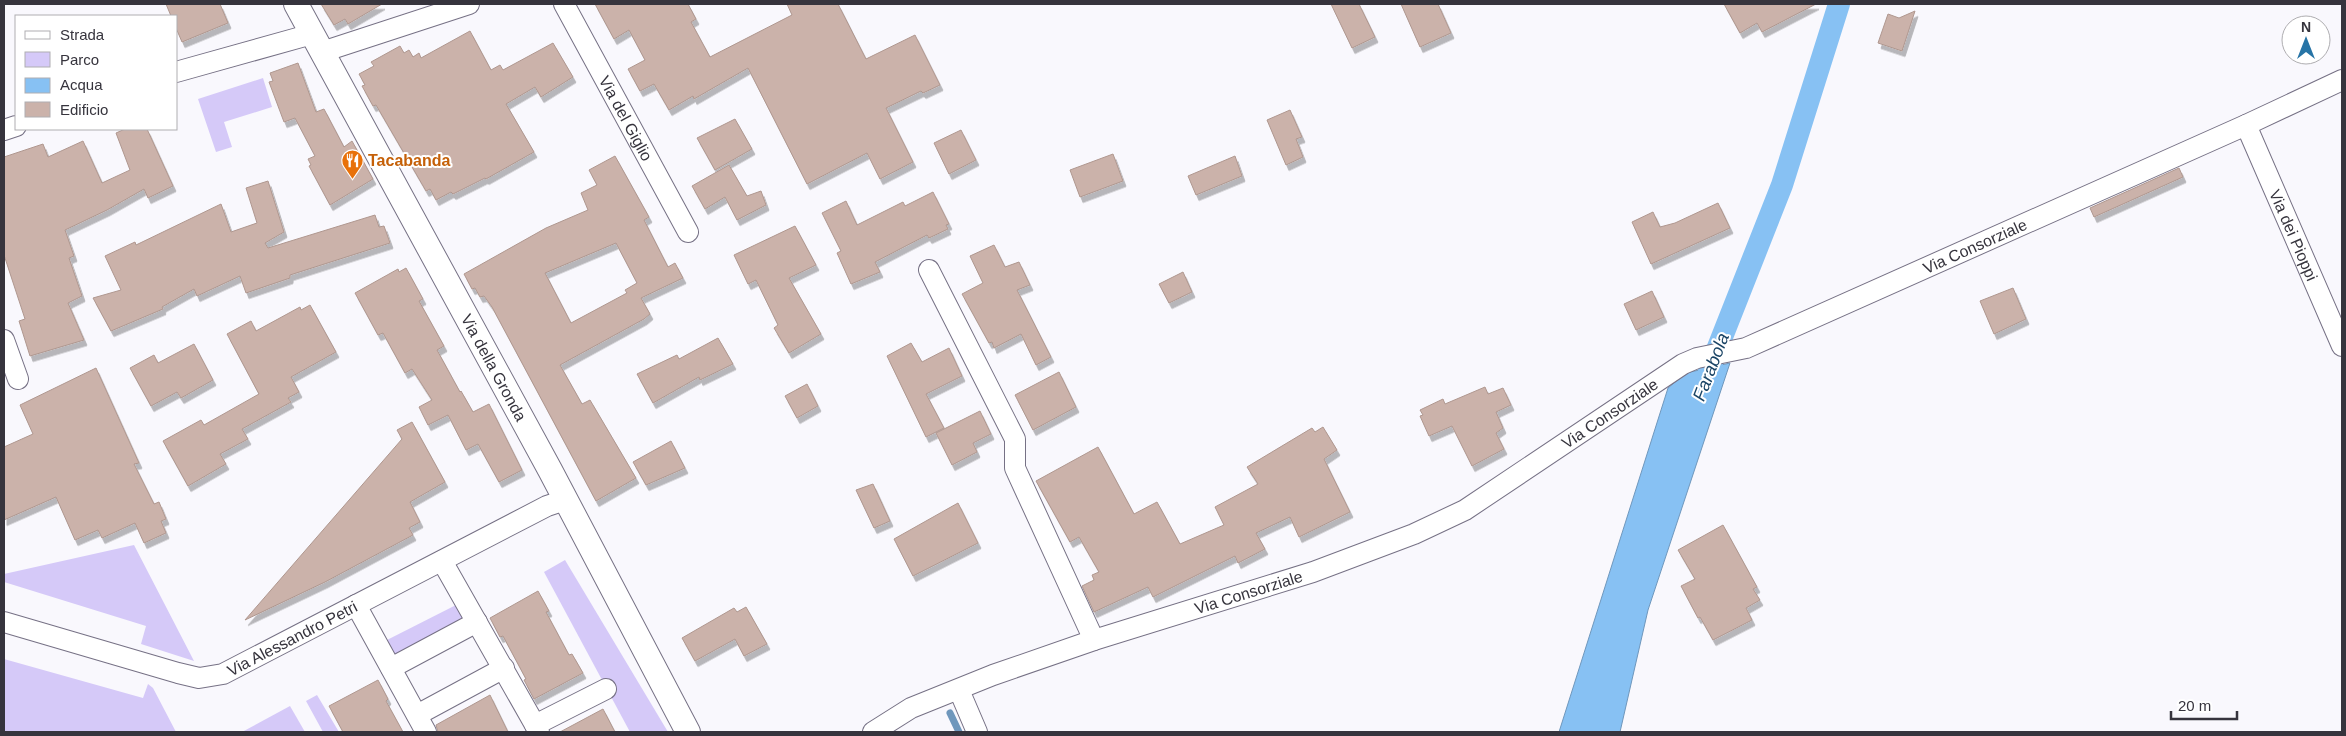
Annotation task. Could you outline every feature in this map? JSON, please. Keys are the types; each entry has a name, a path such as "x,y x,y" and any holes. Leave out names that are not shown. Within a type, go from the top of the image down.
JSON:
{"street":[{"name":"Via della Gronda","path":"296,4 565,500 688,732"},
{"path":"178,72 317,43 468,4"},
{"name":"Via del Giglio","path":"564,4 688,232"},
{"name":"Via Consorziale","path":"873,732 911,708 993,676 1094,640 1312,572 1414,534 1465,510 1671,371 1698,358 1746,348 2246,125 2342,80"},
{"name":"Via dei Pioppi","path":"2246,125 2342,346"},
{"path":"929,270 1015,439 1015,468 1094,640"},
{"path":"4,340 18,378"},
{"name":"Via Alessandro Petri","path":"4,622 199,678 223,674 547,506 565,500"},
{"path":"442,561 537,729 606,689"},
{"path":"356,605 422,724 504,668"},
{"path":"391,668 477,622"},
{"path":"959,690 977,732"}],"green space":[{"path":"263,78 272,107 224,122 232,147 216,152 198,99"},
{"path":"134,545 194,661 141,644 146,626 4,582 4,574"},
{"path":"565,560 668,732 630,732 544,572"},
{"path":"458,604 470,623 393,661 383,642"},
{"path":"4,659 143,698 148,684 153,688 176,732 4,732"},
{"path":"317,695 339,732 323,732 306,701"},
{"path":"290,706 305,732 242,732"}],"water":[{"path":"1730,363 1648,610 1620,732 1559,732 1668,388 1686,373"}],"building":[{"path":"166,4 220,4 228,23 182,42 178,33 178,15 171,15"},
{"path":"321,4 382,4 348,24 345,19 334,25"},
{"path":"595,4 688,4 696,19 691,22 710,57 792,15 787,4 838,4 866,59 915,35 940,85 923,93 921,91 886,108 913,162 880,179 867,153 807,184 748,68 694,99 693,96 669,110 654,84 640,91 628,69 645,60 629,30 614,39"},
{"path":"1331,4 1359,4 1375,37 1352,48"},
{"path":"1401,4 1438,4 1451,33 1420,47"},
{"path":"1724,4 1816,4 1762,32 1757,23 1740,33"},
{"path":"1915,11 1902,51 1878,43 1888,14 1899,18"},
{"path":"470,31 491,70 500,65 503,70 553,43 573,77 541,97 535,87 506,104 534,152 486,179 453,194 451,192 436,200 430,189 426,191 376,105 373,106 362,86 365,85 359,74 374,66 371,62 400,46 404,53 409,50 413,57 419,53 421,58"},
{"path":"298,63 316,112 324,109 344,147 352,141 373,179 330,205 309,166 311,165 308,159 315,156 295,118 284,122 269,82 273,81 270,73"},
{"path":"1290,110 1302,137 1296,139 1303,157 1286,165 1267,120"},
{"path":"735,119 752,149 715,170 697,138"},
{"path":"123,130 147,130 173,186 148,198 144,189 107,210 65,230 74,256 69,258 82,296 68,303 84,340 30,356 19,321 25,319 4,255 4,157 43,144 48,157 83,141 102,183 130,170 116,133"},
{"path":"961,130 976,160 949,174 934,143"},
{"path":"1113,154 1123,181 1080,197 1070,170"},
{"path":"615,156 649,217 644,220 668,267 675,263 683,278 641,298 650,314 644,319 560,365 582,404 590,400 636,478 596,501 492,307 484,296 480,297 475,288 472,289 464,274 546,228 588,210 581,193 597,185 589,170","holes":["616,243 637,283 625,290 627,293 571,323 545,273"]},
{"path":"1235,156 1242,176 1196,195 1188,176"},
{"path":"729,165 747,196 761,191 766,205 737,220 725,197 705,209 692,186"},
{"path":"2179,168 2183,177 2094,217 2090,208"},
{"path":"268,181 284,232 265,243 268,248 375,215 379,227 384,226 390,243 290,275 290,278 246,293 240,276 197,296 194,289 162,307 163,309 111,331 93,298 121,290 105,256 135,242 136,245 221,204 231,232 257,223 246,188"},
{"path":"933,192 949,224 946,225 948,229 929,238 927,235 875,262 880,272 851,284 837,253 841,251 822,213 846,201 857,225 903,202 905,206"},
{"path":"1718,203 1730,228 1651,264 1632,222 1653,212 1660,227 1675,223"},
{"path":"795,226 816,265 789,278 821,334 789,353 774,328 778,325 756,280 748,284 734,255"},
{"path":"994,245 1005,267 1019,262 1030,285 1017,290 1051,357 1036,365 1021,334 994,348 992,342 989,343 962,294 983,283 970,256"},
{"path":"406,268 423,299 419,301 444,346 437,350 460,392 473,412 489,404 522,470 499,482 478,444 466,450 448,415 428,425 419,407 432,400 412,369 405,373 383,333 378,335 355,293 398,269 399,272"},
{"path":"1183,272 1192,292 1169,303 1159,284"},
{"path":"2013,288 2026,319 1994,334 1980,301"},
{"path":"1652,291 1664,317 1636,330 1624,304"},
{"path":"310,305 336,352 291,377 299,392 288,398 291,402 242,429 248,439 220,454 226,464 188,486 163,441 201,420 204,425 259,394 227,334 251,321 256,331 300,307 301,310"},
{"path":"718,338 733,364 700,380 699,377 653,403 637,374 677,355 679,359"},
{"path":"911,343 922,362 949,348 962,376 926,394 944,428 926,437 887,356"},
{"path":"194,344 213,380 181,398 177,392 151,406 130,368 154,355 158,363"},
{"path":"96,368 139,463 134,464 154,504 159,502 166,519 161,521 166,533 144,543 135,523 102,538 98,530 75,540 56,497 4,520 4,447 33,434 20,405"},
{"path":"1059,372 1076,407 1033,430 1015,395"},
{"path":"807,384 818,406 797,418 785,396"},
{"path":"1485,387 1488,394 1503,388 1511,405 1496,412 1503,428 1496,433 1504,449 1472,466 1452,426 1429,436 1420,416 1423,415 1420,410 1443,399 1445,404"},
{"path":"980,411 991,434 973,443 977,452 952,465 936,433"},
{"path":"412,422 445,482 410,502 420,522 409,528 413,535 325,582 245,620 402,439 397,430"},
{"path":"1323,427 1337,450 1324,459 1350,512 1299,537 1290,517 1256,533 1265,549 1238,563 1235,556 1153,597 1148,587 1094,612 1082,586 1094,580 1092,575 1099,572 1079,537 1070,542 1036,481 1098,447 1134,514 1157,502 1180,544 1224,525 1215,507 1258,484 1247,467 1312,428 1315,432"},
{"path":"671,441 685,468 646,485 633,462"},
{"path":"873,484 890,521 874,528 856,490"},
{"path":"958,503 978,543 913,576 894,539"},
{"path":"1723,525 1757,587 1753,589 1760,600 1746,608 1752,620 1713,640 1700,617 1698,618 1681,586 1695,579 1678,550"},
{"path":"538,591 549,611 546,612 569,655 572,654 583,673 534,699 524,680 526,679 503,636 500,637 490,618"},
{"path":"746,607 767,644 744,656 735,639 695,661 682,638 734,608 737,612"},
{"path":"378,680 388,699 386,701 403,732 343,732 329,706"},
{"path":"490,695 508,732 438,732 436,725"},
{"path":"603,709 615,732 560,732"}],"waterway":[{"name":"Farabola","path":"1709,370 1782,185 1839,4"},
{"path":"950,713 959,732"}],"place":[{"name":"Tacabanda","path":"352,179"}]}
